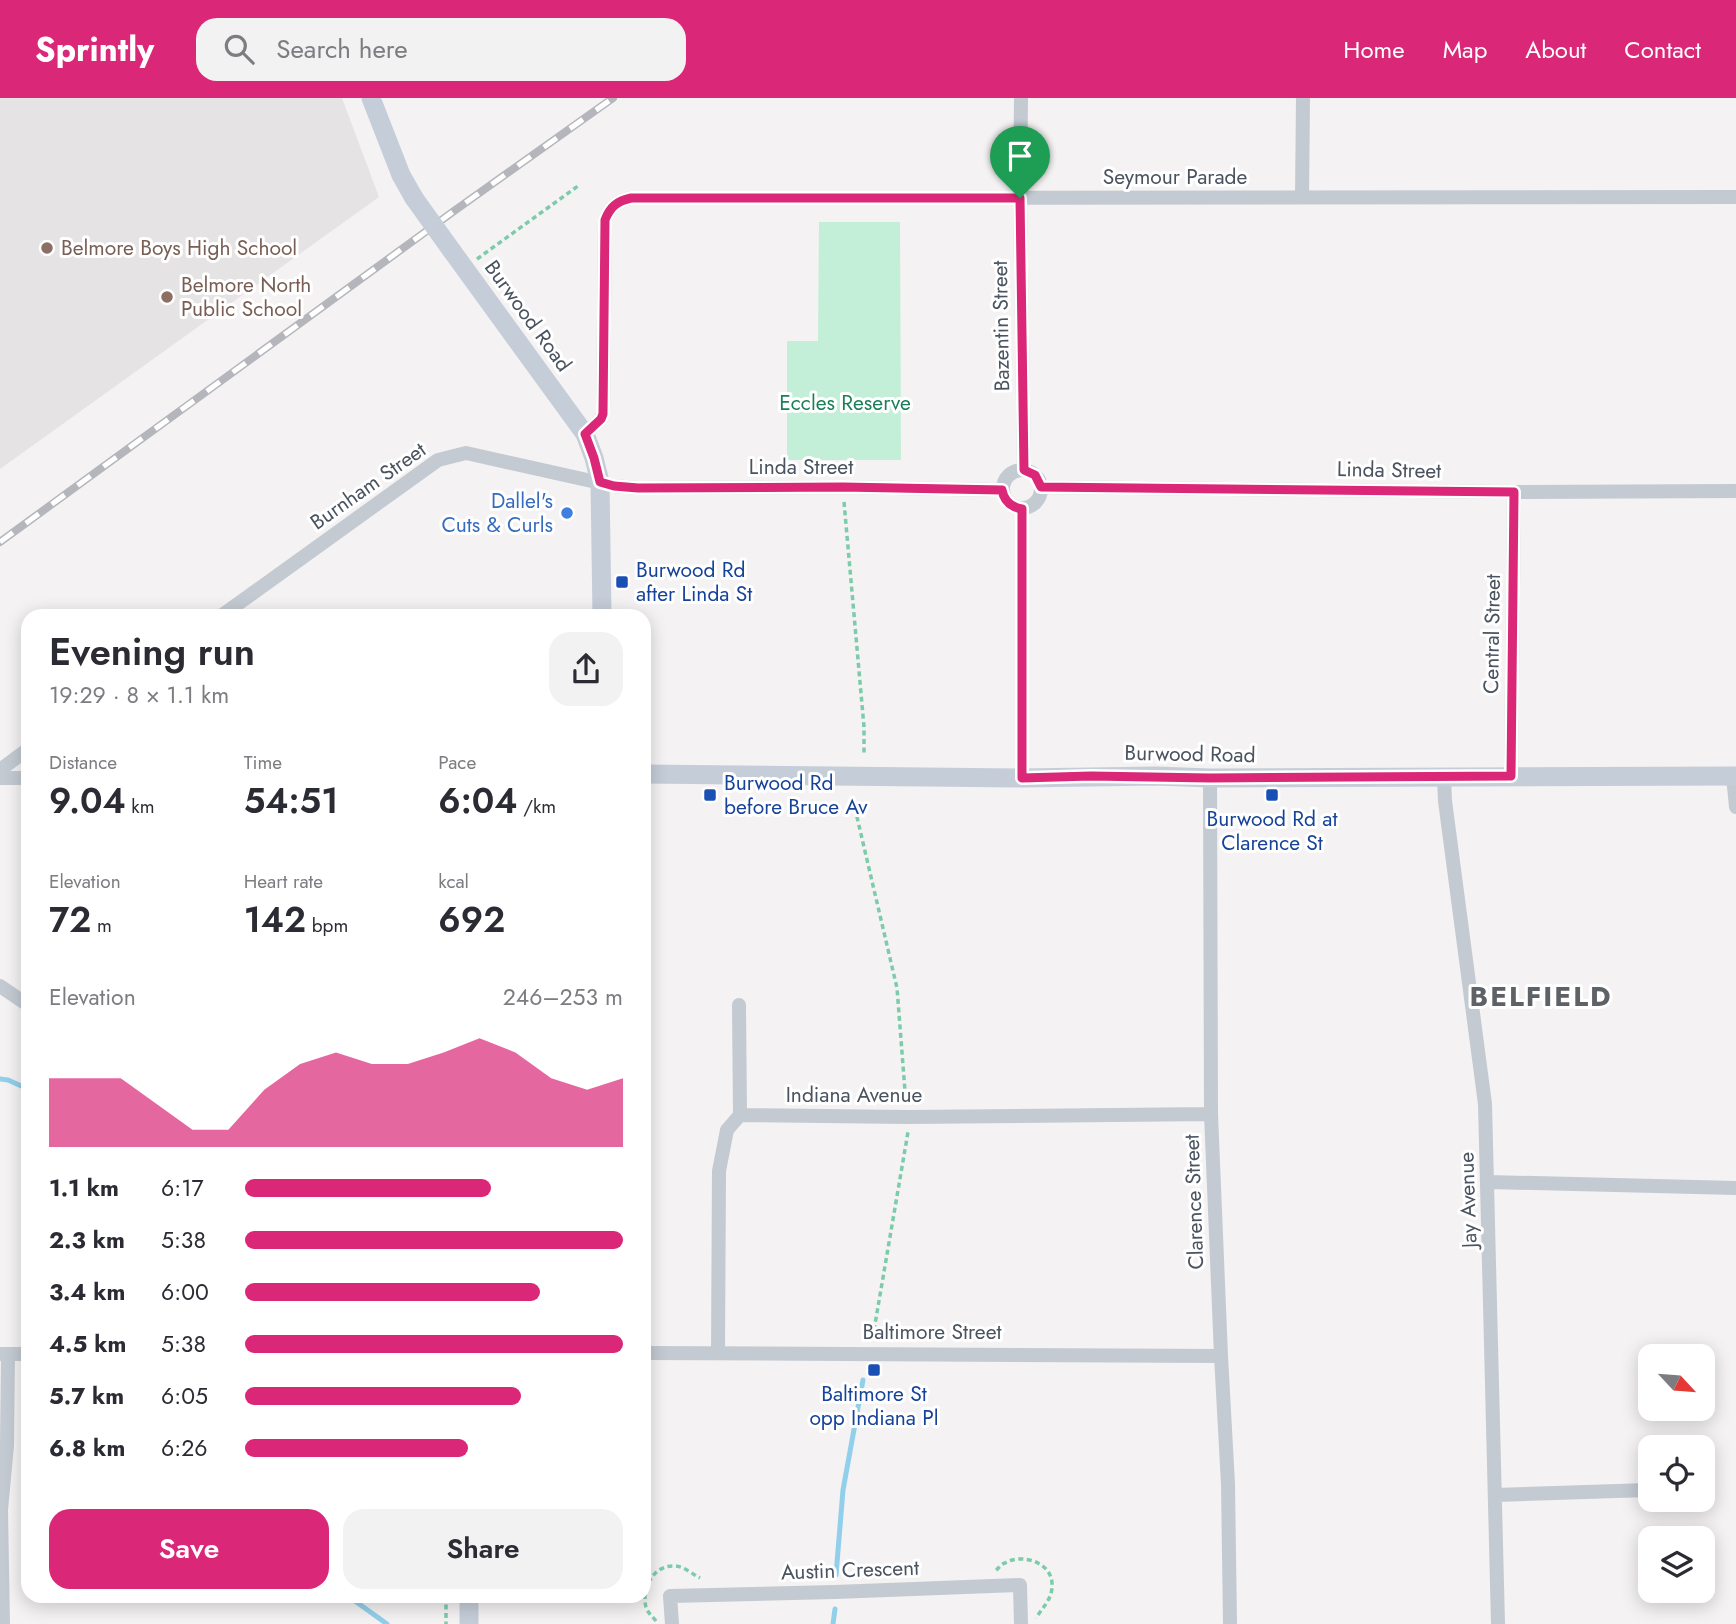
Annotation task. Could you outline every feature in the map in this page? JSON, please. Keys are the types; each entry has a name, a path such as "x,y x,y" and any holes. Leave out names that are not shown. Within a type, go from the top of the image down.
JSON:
{"main road":[{"name":"Burwood Road","path":"371,98 401,175 414,198 585,434 600,482 602,609"},
{"name":"Burwood Road","path":"651,774 1022,778 1734,776"},
{"path":"469,1603 469,1624"}],"street":[{"name":"Bazentin Street","path":"1021,98 1024,470"},
{"path":"1302,197 1303,98"},
{"name":"Seymour Parade","path":"585,434 603,414 605,220 608,211 615,204 631,198 1736,197"},
{"name":"Burnham Street","path":"231,609 438,460 466,453 600,482"},
{"path":"1024,470 1035,475 1041,487 1038,500 1022,509 1006,501 1002,490 1009,474 1024,470"},
{"name":"Linda Street","path":"600,482 638,488 843,487 1002,490"},
{"name":"Linda Street","path":"1041,487 1514,492 1736,491"},
{"name":"Central Street","path":"1511,776 1514,492"},
{"path":"1022,509 1022,778"},
{"path":"0,770 21,754"},
{"path":"1734,776 1736,807"},
{"name":"Jay Avenue","path":"1444,777 1485,1104 1498,1624"},
{"path":"0,778 21,778"},
{"name":"Clarence Street","path":"1210,778 1211,1114 1227,1484 1230,1624"},
{"path":"0,986 21,1000"},
{"path":"719,1353 719,1171 727,1130 740,1115 739,1005"},
{"name":"Indiana Avenue","path":"740,1115 908,1117 1211,1114"},
{"path":"1489,1182 1736,1188"},
{"name":"Baltimore Street","path":"651,1353 1220,1356"},
{"path":"3,1624 1,1510 7,1445 4,1354"},
{"path":"1496,1495 1638,1490"},
{"name":"Austin Crescent","path":"672,1624 670,1595 849,1592 1020,1585 1021,1624"}],"path":[{"path":"475,260 578,186"},
{"path":"843,487 864,727 864,755"},
{"path":"853,800 897,988 909,1136 874,1330"},
{"path":"446,1603 446,1624"}],"shaded area":[{"name":"Belmore North Public School","path":"0,98 342,98 379,197 0,469"}],"green space":[{"name":"Eccles Reserve","path":"819,222 900,222 901,460 787,460 787,341 818,341"}],"waterway":[{"path":"0,1079 21,1086"},
{"path":"836,1575 843,1490 863,1380"},
{"path":"358,1603 387,1624"},
{"path":"833,1624 835,1609"}],"railway":[{"path":"0,542 613,98"}],"place":[{"name":"Belmore Boys High School","path":"47,248"},
{"name":"Belmore North Public School","path":"167,297"},
{"name":"Dallel's Cuts & Curls","path":"567,513"},
{"name":"Burwood Rd after Linda St","path":"622,582"},
{"name":"Burwood Rd before Bruce Av","path":"710,795"},
{"name":"Burwood Rd at Clarence St","path":"1272,795"},
{"name":"Baltimore St opp Indiana Pl","path":"874,1370"}],"district":[{"name":"BELFIELD","path":"1541,996"}],"route":[{"path":"631,198 1020,198 1024,470 1035,475 1041,487 1514,492 1511,776 1022,778 1022,509 1006,501 1002,490 843,487 638,488 600,482 585,434 603,414 605,220 608,211 615,204 631,198"}]}
